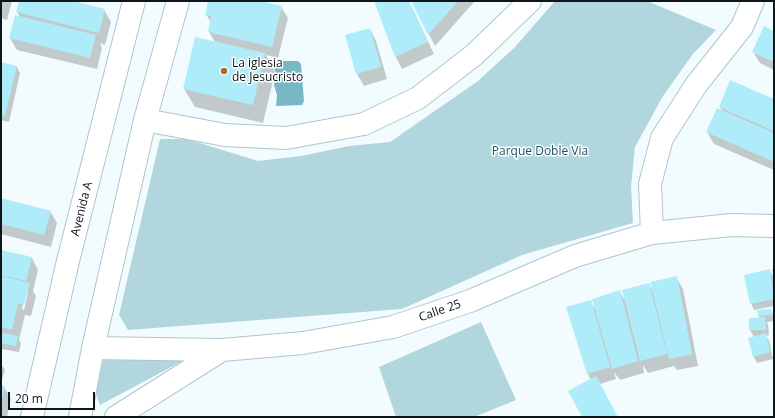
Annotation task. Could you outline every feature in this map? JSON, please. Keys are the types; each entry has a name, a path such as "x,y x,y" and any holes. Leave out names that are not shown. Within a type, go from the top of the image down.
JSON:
{"street":[{"name":"Avenida A","path":"32,417 68,261 134,1"},
{"path":"80,417 93,348 145,120 178,1"},
{"path":"145,120 225,135 286,138 364,124 418,98 474,55 530,1"},
{"path":"652,232 650,184 662,138 696,85 742,27 753,1"},
{"name":"Calle 25","path":"116,417 222,350 303,343 393,327 470,301 576,256 652,232 732,225 774,226"},
{"path":"93,348 222,350"}],"green space":[{"name":"Parque Doble Via","path":"555,1 647,1 716,30 693,54 663,96 635,147 631,187 633,223 522,255 402,309 128,330 119,315 160,139 187,139 258,161 301,156 349,146 390,142 478,81 515,47"},
{"path":"481,322 516,400 474,417 396,417 379,367"},
{"path":"104,355 190,357 100,405 96,394"}],"shaded area":[{"path":"276,61 298,61 301,64 304,101 302,105 276,106 277,95 274,85 276,73 273,66"}],"building":[{"path":"19,1 74,1 105,9 99,33 16,12"},
{"path":"208,1 261,1 282,6 272,47 208,32 211,16 205,15"},
{"path":"374,1 409,1 428,42 395,57"},
{"path":"411,1 458,1 428,35"},
{"path":"15,15 96,35 90,58 9,38"},
{"path":"764,26 774,31 774,62 752,52"},
{"path":"370,28 381,67 356,74 345,35"},
{"name":"La iglesia de Jesucristo","path":"195,37 265,53 253,105 183,89"},
{"path":"1,62 17,66 5,116 1,115"},
{"path":"730,80 774,99 774,131 719,107"},
{"path":"717,108 774,133 774,156 772,161 706,132"},
{"path":"1,198 51,211 44,235 1,224"},
{"path":"1,250 32,257 26,281 1,275"},
{"path":"770,269 774,299 750,304 744,275"},
{"path":"1,276 30,283 24,305 18,303 12,330 1,327"},
{"path":"677,276 692,354 669,359 650,282"},
{"path":"649,283 667,354 640,361 622,290"},
{"path":"620,290 638,361 612,369 592,299"},
{"path":"591,300 610,367 587,374 566,307"},
{"path":"771,309 772,315 758,316 757,310"},
{"path":"765,317 766,330 749,330 749,318"},
{"path":"1,333 18,336 16,346 1,343"},
{"path":"766,333 770,352 753,357 748,338"},
{"path":"596,376 618,417 582,417 568,391"},
{"path":"1,385 5,386 2,400 1,400"}],"place":[{"name":"La iglesia de Jesucristo","path":"224,71"}]}
